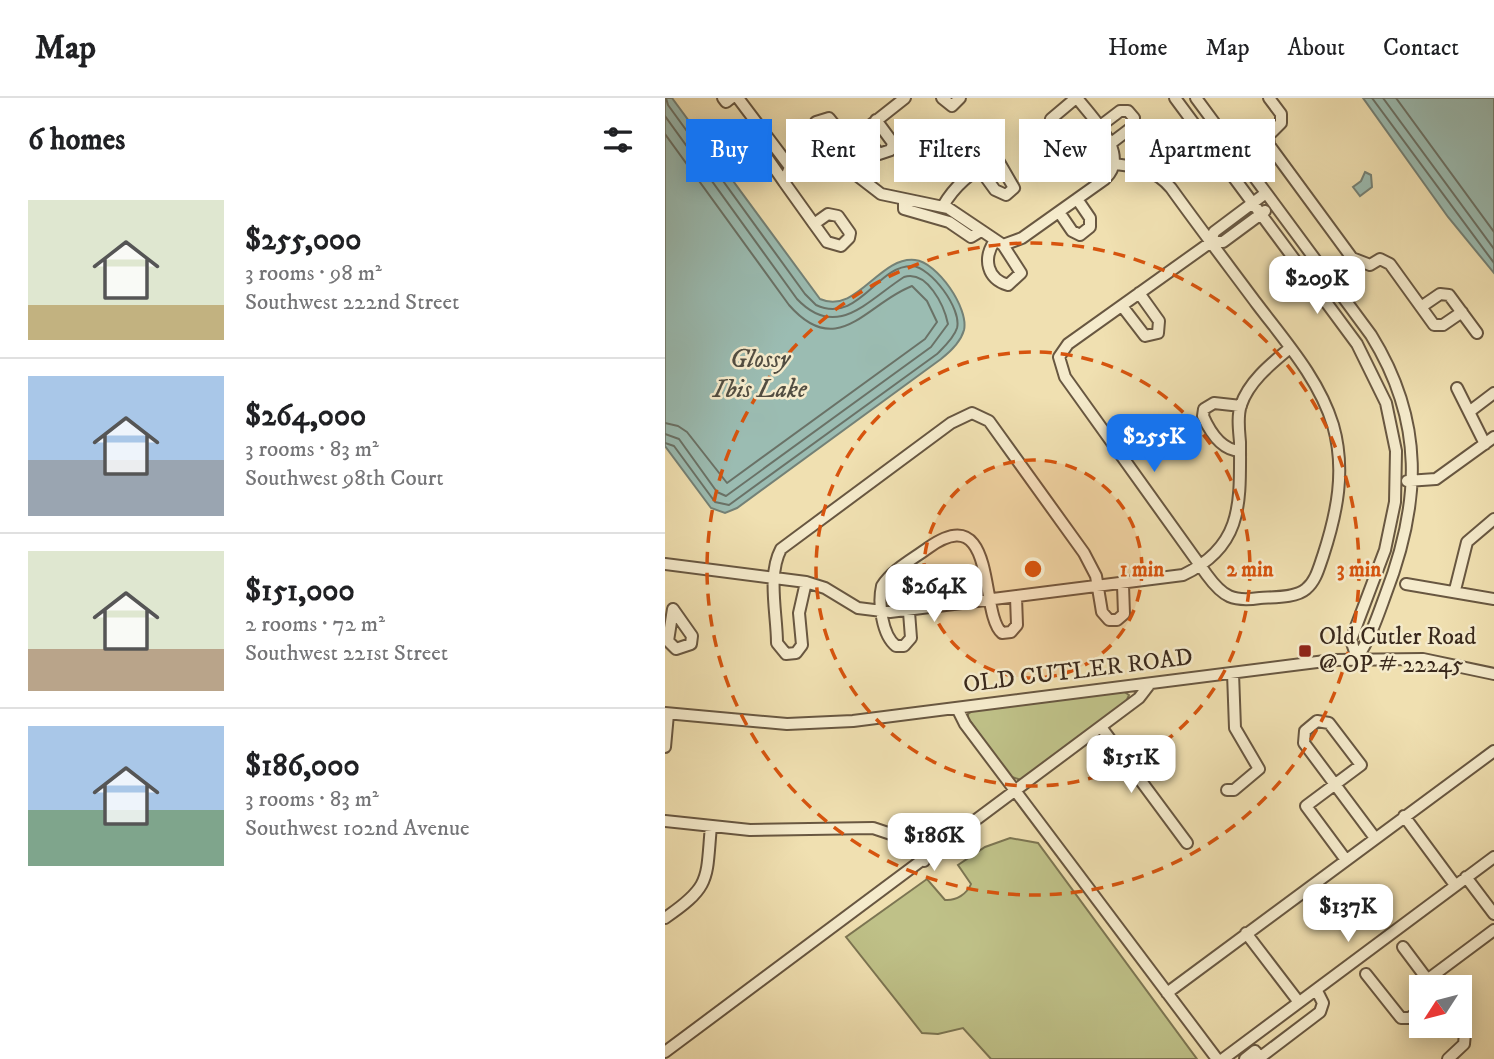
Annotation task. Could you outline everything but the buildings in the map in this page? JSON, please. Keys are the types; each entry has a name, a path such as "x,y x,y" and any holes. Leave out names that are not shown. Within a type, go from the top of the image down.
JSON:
{"street":[{"path":"723,98 726,102 731,98"},
{"path":"737,98 752,119"},
{"path":"942,98 952,106 960,98"},
{"path":"1051,119 1077,98 1093,119"},
{"path":"1175,98 1369,363 1390,419 1397,480 1387,542 1351,640 1357,659"},
{"path":"1196,98 1371,335 1391,372 1407,419 1413,481 1402,550 1368,642 1357,659"},
{"path":"1269,98 1281,114 1281,123 1268,136 1272,149 1352,258 1370,264 1380,259 1390,264 1434,325 1443,326 1462,312"},
{"path":"877,119 900,100"},
{"path":"1111,119 1120,111 1128,111 1134,118 1131,128 1111,143"},
{"path":"880,125 893,143 891,150 880,155"},
{"path":"772,144 786,162"},
{"path":"864,182 874,190 943,206 999,244 1017,242 1105,179 1115,164 1111,148"},
{"path":"1115,164 1149,170 1160,176 1211,242 1290,348 1317,390 1329,415 1339,458 1335,518 1316,575 1302,592 1232,600 1217,589 1200,566 1065,377 1058,361 1068,344 1211,242 1223,242 1274,204"},
{"path":"772,165 814,224"},
{"path":"784,182 786,177"},
{"path":"943,206 961,182"},
{"path":"1211,242 1214,232 1266,193"},
{"path":"904,199 904,209 910,213 941,219 971,237 981,231"},
{"path":"1059,212 1072,231 1080,235 1090,227 1091,222 1077,199"},
{"path":"1122,306 1145,336 1149,338 1157,333 1161,324 1139,293"},
{"path":"1421,307 1440,294 1449,295 1477,333"},
{"path":"665,564 806,582 825,588 852,606 882,612 909,612 1179,576 1200,566 1219,550 1236,520 1240,500 1241,406 1259,376 1290,348"},
{"path":"1397,480 1436,479 1490,440 1469,412 1457,388"},
{"path":"1469,412 1494,393"},
{"path":"1240,452 1228,449 1219,442 1203,416 1204,410 1214,403 1241,406"},
{"path":"806,582 799,613 802,645 796,653 786,654 777,643 775,577 779,553 788,542 962,415 976,413 993,426 1084,553 1093,569 1102,612 1114,621 1121,617 1125,609 1123,584"},
{"path":"1455,590 1464,547 1494,519"},
{"path":"909,612 911,638 900,647 890,640 882,612 880,593 885,581 938,541 953,535 965,539 981,559 997,628 1005,634 1017,625 1016,597"},
{"path":"1406,584 1494,598"},
{"name":"OLD CUTLER ROAD","path":"667,713 800,724 853,721 1357,659 1432,660 1494,674"},
{"path":"1227,790 1234,790 1259,769 1235,729 1233,673"},
{"path":"665,1052 1016,792 1139,698 1149,685"},
{"path":"957,708 965,724 1122,937 1217,1059"},
{"path":"665,747 667,713"},
{"path":"1346,860 1306,806 1335,784 1361,765 1329,723 1317,721 1305,731 1303,740 1335,784 1375,838"},
{"path":"1101,727 1187,844"},
{"path":"1167,993 1494,751"},
{"path":"1404,816 1455,885"},
{"path":"665,821 750,830 873,828 902,838 924,861"},
{"path":"665,918 692,899 704,884 711,826"},
{"path":"1223,1059 1494,857"},
{"path":"1466,877 1494,914"},
{"path":"1440,975 1494,930"},
{"path":"1247,933 1298,1001"},
{"path":"1403,947 1424,975"},
{"path":"1366,974 1401,1018 1409,1018"},
{"path":"1245,1059 1259,1057 1320,1013 1322,1003 1318,993"},
{"path":"1448,1059 1464,1044 1465,1038"}],"green space":[{"path":"1123,691 1129,695 1126,702 1021,780 1009,776 968,718 968,714 974,710"},
{"path":"1010,838 1038,843 1197,1059 991,1059 963,1028 938,1034 922,1033 846,937 927,879 945,900 961,896 971,884 958,865 985,847"}],"water":[{"name":"Glossy Ibis Lake","path":"665,98 672,98 687,119 686,182 734,182 820,299 833,302 845,299 890,267 902,261 915,260 933,269 950,288 962,310 964,330 951,350 941,359 737,508 725,513 711,508 665,446"},
{"path":"1363,98 1494,98 1494,273 1448,217"},
{"path":"1365,172 1371,175 1372,187 1360,196 1353,187 1361,181"}],"place":[{"name":"Old Cutler Road @ OP # 22245","path":"1305,651"}]}
